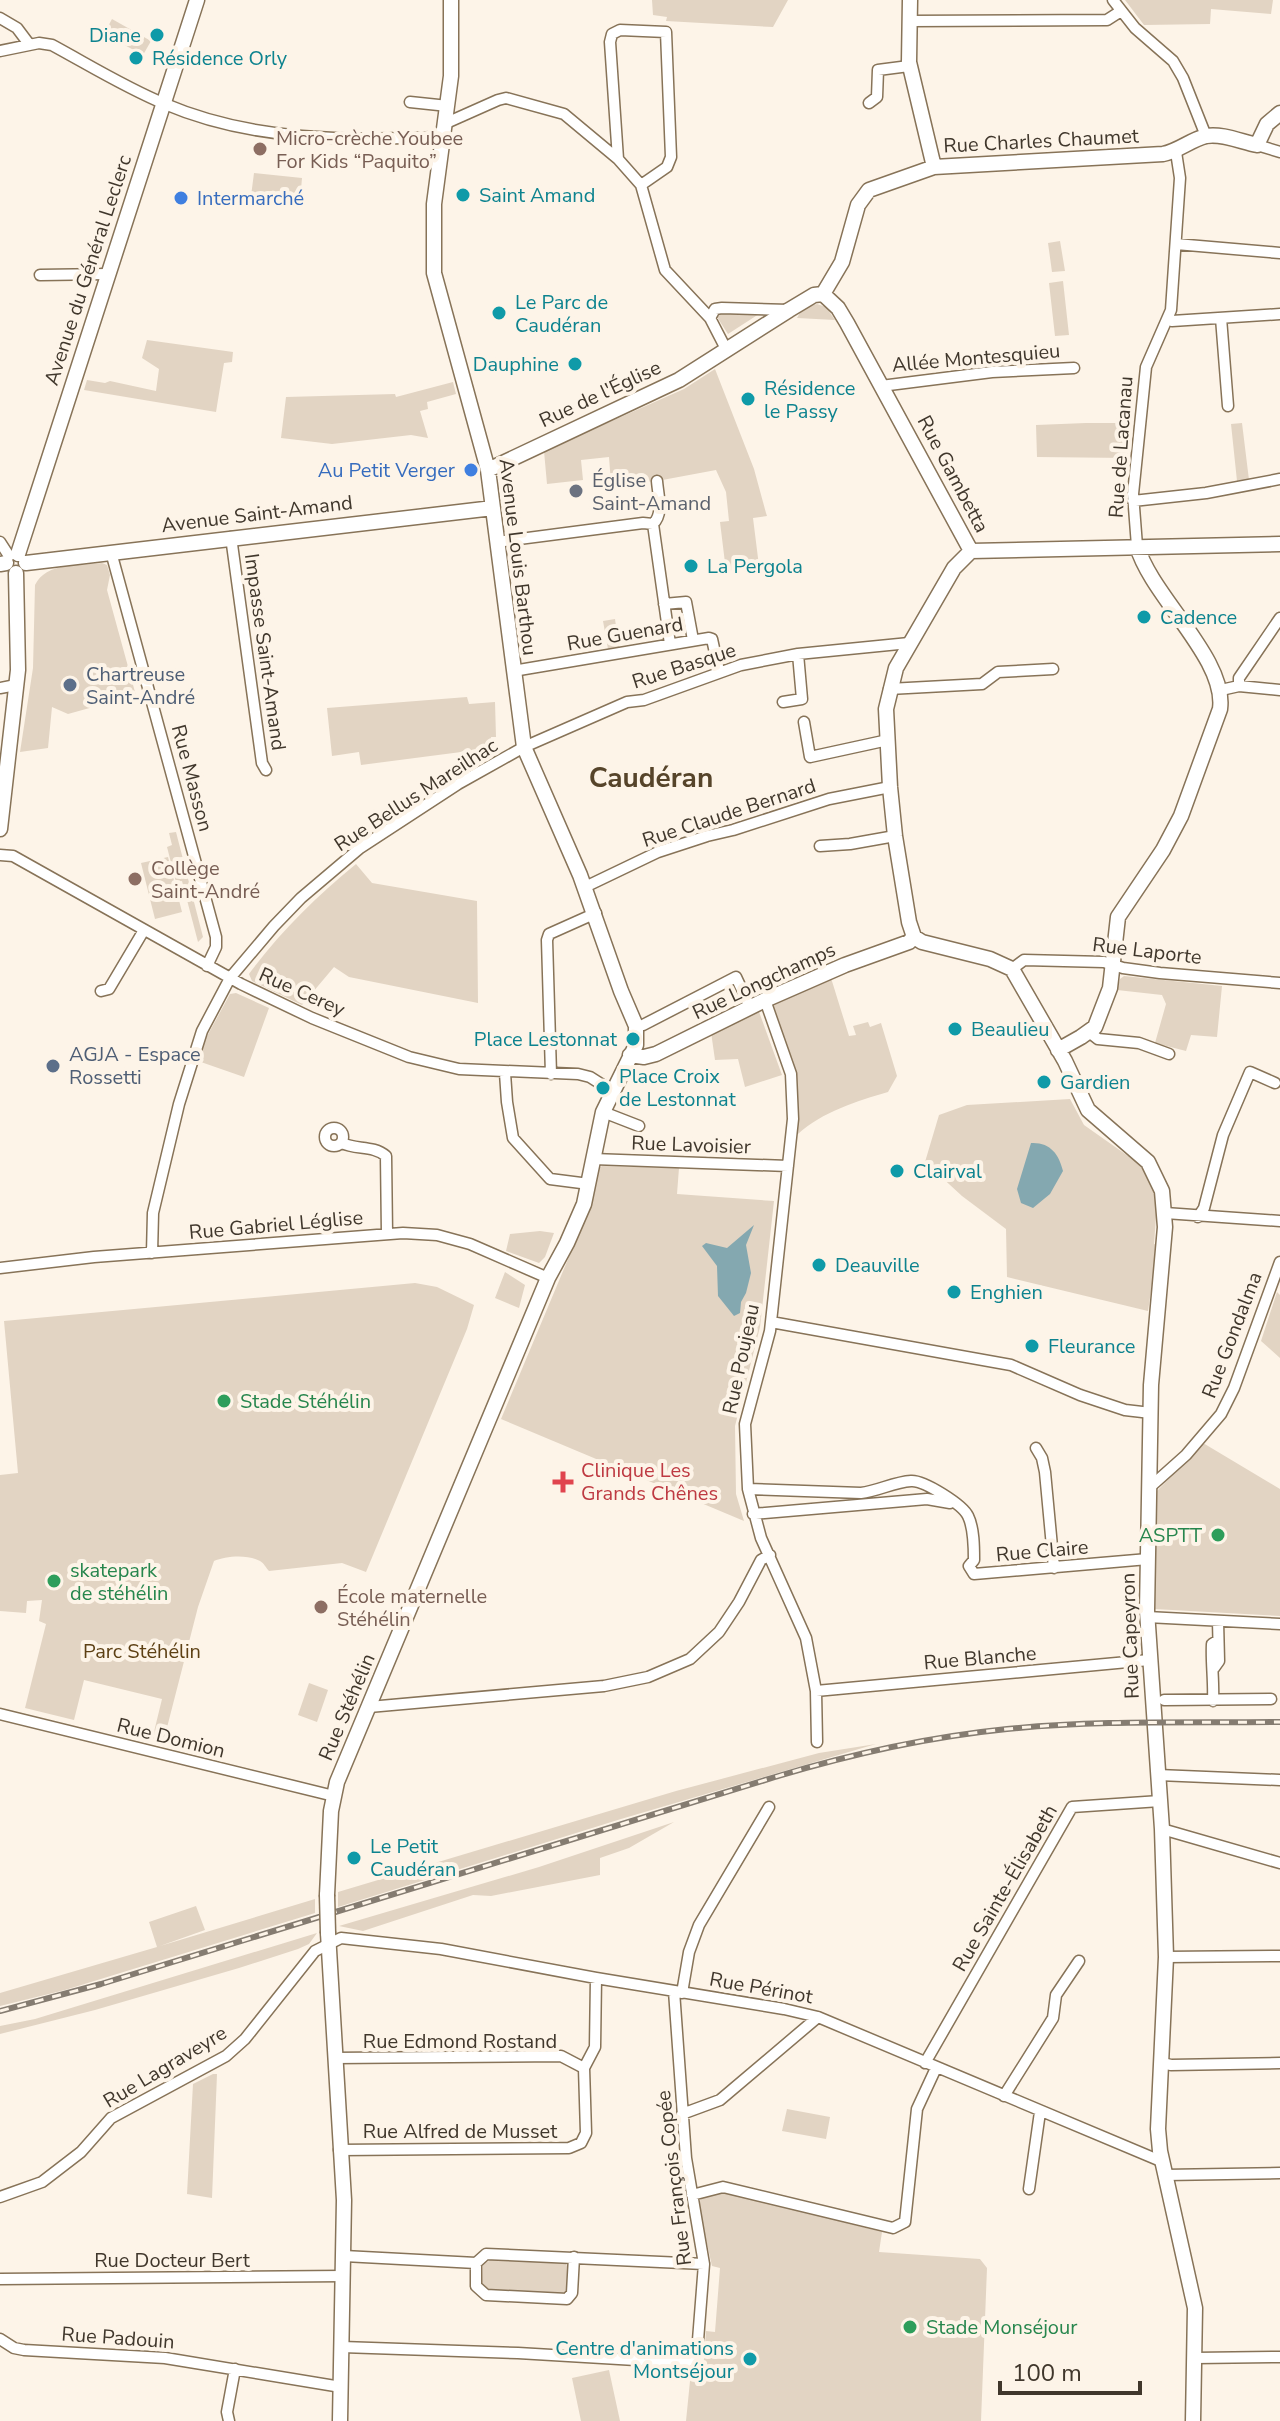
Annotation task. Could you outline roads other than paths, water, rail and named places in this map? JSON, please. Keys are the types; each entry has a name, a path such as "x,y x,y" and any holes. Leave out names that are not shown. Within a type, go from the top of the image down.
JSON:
{"street":[{"name":"Avenue du Général Leclerc","path":"0,829 16,685 13,562 197,0"},
{"name":"Avenue Louis Barthou","path":"451,0 448,106 434,204 434,273 488,470 524,747 596,913 621,991 636,1026"},
{"path":"910,0 909,66 934,167"},
{"path":"1113,0 1135,28 1173,61 1206,136 1280,152"},
{"path":"910,21 1107,20 1121,11"},
{"path":"0,18 17,28 29,44"},
{"path":"618,159 612,34 620,30 666,32 671,157 667,167 641,185"},
{"path":"0,51 29,44 52,45 164,104 208,120 292,136 338,139 443,130 506,98 564,114 618,159 641,185 665,270 710,318 726,349"},
{"path":"869,103 877,97 873,68 909,66"},
{"path":"410,102 448,106"},
{"path":"1257,145 1267,124 1280,113"},
{"name":"Rue Charles Chaumet","path":"823,294 842,262 855,214 869,190 934,167 1176,152 1206,136"},
{"name":"Rue de Lacanau","path":"1176,152 1180,178 1168,319 1146,367 1133,501 1137,546 1148,573 1204,657 1221,690"},
{"path":"1176,244 1280,253"},
{"path":"40,275 108,274"},
{"name":"Rue de l'Église","path":"488,470 679,380 814,295 823,294"},
{"name":"Rue Gambetta","path":"823,294 838,308 971,551 954,568 909,643 896,668 886,709 895,836 914,937"},
{"path":"710,318 715,309 722,308 789,310"},
{"path":"1168,319 1280,314"},
{"path":"1221,318 1228,406"},
{"name":"Allée Montesquieu","path":"881,386 992,372 1074,368"},
{"path":"1133,501 1206,493 1280,479"},
{"path":"497,542 653,524 660,512 657,481"},
{"name":"Avenue Saint-Amand","path":"13,562 493,508"},
{"path":"653,524 670,644"},
{"name":"Impasse Saint-Amand","path":"231,537 262,763 266,770"},
{"path":"0,542 13,562"},
{"path":"971,551 1280,544"},
{"name":"Rue Masson","path":"111,552 216,937 216,947 207,966"},
{"path":"664,604 686,602 693,640"},
{"path":"1239,686 1239,678 1280,618"},
{"name":"Rue Guenard","path":"513,671 712,639 719,671"},
{"name":"Rue Basque","path":"524,747 627,702 644,700 719,671 798,654 909,643"},
{"path":"783,702 802,699 798,654"},
{"path":"889,689 982,684 998,672 1053,669"},
{"path":"0,688 16,685"},
{"path":"1058,1050 1089,1032 1101,1013 1110,988 1118,917 1163,850 1181,816 1220,709 1221,690 1239,686 1280,690"},
{"path":"804,722 810,757 888,740"},
{"name":"Rue Bellus Mareilhac","path":"152,1253 153,1213 179,1104 202,1031 230,978 301,898 360,848 458,784 524,747"},
{"name":"Rue Claude Bernard","path":"585,887 658,852 829,799 890,787"},
{"path":"820,846 895,836"},
{"name":"Rue Cerey","path":"0,855 13,856 230,978 312,1018 409,1057 445,1067 590,1077 612,1091"},
{"path":"551,1074 547,940 549,934 558,929 596,913"},
{"path":"101,991 109,989 144,930"},
{"path":"914,937 922,942 990,959 1012,969"},
{"name":"Rue Longchamps","path":"630,1055 644,1057 656,1054 765,1000 845,965 909,942 914,937"},
{"name":"Rue Laporte","path":"1012,969 1024,960 1104,962 1160,973 1280,983"},
{"name":"Rue Capeyron","path":"1012,969 1088,1110 1148,1162 1162,1191 1165,1213 1154,1338 1147,1617 1162,1829 1166,1957 1158,2129 1195,2308 1193,2421"},
{"path":"630,1055 636,1045 636,1026 736,977 750,1007"},
{"path":"621,991 630,1055"},
{"name":"Rue Poujeau","path":"765,1000 791,1074 793,1119 771,1322 745,1424 748,1489 753,1514 806,1638 816,1691 817,1742"},
{"path":"1089,1032 1098,1039 1139,1043 1169,1054"},
{"name":"Rue Stéhélin","path":"340,2421 344,2200 327,1895 334,1796 337,1782 548,1278 584,1204 603,1112 624,1074 630,1055"},
{"path":"1198,1217 1204,1208 1223,1135 1250,1072 1275,1083"},
{"path":"505,1073 513,1138 550,1179 589,1184"},
{"path":"603,1112 639,1126"},
{"path":"342,1143 350,1147 374,1149 386,1156 387,1234"},
{"name":"Rue Lavoisier","path":"593,1159 788,1166"},
{"path":"1165,1213 1280,1221"},
{"name":"Rue Gabriel Léglise","path":"0,1268 387,1234 437,1235 470,1244 548,1278"},
{"name":"Rue Gondalma","path":"1149,1488 1186,1455 1221,1414 1234,1388 1280,1262"},
{"path":"771,1322 1011,1365 1080,1395 1125,1410 1151,1413"},
{"path":"1036,1448 1045,1472 1054,1568"},
{"name":"Rue Claire","path":"748,1489 861,1493 902,1482 922,1481 965,1510 971,1521 974,1560 969,1566 974,1574 1148,1559"},
{"path":"861,1493 862,1506"},
{"path":"753,1514 927,1499 952,1503"},
{"path":"369,1707 604,1686 648,1677 690,1659 719,1632 761,1560 770,1555"},
{"path":"1147,1617 1280,1624"},
{"path":"1213,1701 1214,1668 1219,1661 1218,1621"},
{"name":"Rue Blanche","path":"816,1691 1149,1660"},
{"path":"1164,1700 1271,1699"},
{"name":"Rue Domion","path":"0,1714 334,1796"},
{"path":"1158,1775 1280,1780"},
{"name":"Rue Sainte-Élisabeth","path":"925,2063 1072,1807 1160,1801"},
{"name":"Rue François Copée","path":"342,2347 686,2363 697,2353 704,2264 682,2114 678,1992 699,1925 769,1807"},
{"path":"1162,1829 1280,1863"},
{"name":"Rue Périnot","path":"328,1938 353,1938 441,1949 818,2017 1164,2168"},
{"name":"Rue Lagraveyre","path":"0,2197 42,2182 81,2152 111,2118 236,2048 328,1938"},
{"path":"1166,1957 1280,1956"},
{"path":"1004,2096 1053,2018 1056,1995 1079,1961"},
{"path":"584,2068 595,2047 596,1978"},
{"path":"682,2114 720,2100 818,2017"},
{"name":"Rue Edmond Rostand","path":"334,2058 561,2056 584,2068"},
{"path":"1162,2063 1280,2063"},
{"name":"Rue Alfred de Musset","path":"339,2150 569,2148 581,2143 586,2133 584,2068"},
{"path":"692,2195 723,2187 893,2228 905,2222 917,2109 936,2068"},
{"path":"1029,2189 1040,2112"},
{"path":"1164,2168 1280,2173"},
{"path":"344,2256 476,2263 486,2254 704,2264"},
{"path":"476,2263 476,2286 486,2295 567,2299 572,2293 574,2257"},
{"name":"Rue Docteur Bert","path":"0,2279 344,2276"},
{"name":"Rue Padouin","path":"0,2339 24,2350 165,2358 341,2387"},
{"path":"1195,2358 1280,2357"},
{"path":"229,2421 227,2412 235,2369"}],"water":[{"path":"1031,1143 1053,1150 1063,1171 1050,1194 1033,1208 1021,1203 1017,1189"},
{"path":"754,1225 746,1245 751,1273 740,1313 734,1316 718,1296 717,1266 702,1246 706,1243 727,1248"}],"railway":[{"path":"0,2011 101,1984 775,1777 861,1754 948,1737 1041,1726 1280,1722"}],"place":[{"name":"Diane","path":"157,35"},
{"name":"Résidence Orly","path":"136,58"},
{"name":"Micro-crèche Youbee For Kids “Paquito”","path":"260,149"},
{"name":"Saint Amand","path":"463,195"},
{"name":"Intermarché","path":"181,198"},
{"name":"Le Parc de Caudéran","path":"499,313"},
{"name":"Dauphine","path":"575,364"},
{"name":"Résidence le Passy","path":"748,399"},
{"name":"Au Petit Verger","path":"471,470"},
{"name":"Église Saint-Amand","path":"576,491"},
{"name":"La Pergola","path":"691,566"},
{"name":"Cadence","path":"1144,617"},
{"name":"Chartreuse Saint-André","path":"70,685"},
{"name":"Collège Saint-André","path":"135,879"},
{"name":"Beaulieu","path":"955,1029"},
{"name":"Place Lestonnat","path":"633,1039"},
{"name":"AGJA - Espace Rossetti","path":"53,1066"},
{"name":"Gardien","path":"1044,1082"},
{"name":"Place Croix de Lestonnat","path":"603,1088"},
{"name":"Clairval","path":"897,1171"},
{"name":"Deauville","path":"819,1265"},
{"name":"Enghien","path":"954,1292"},
{"name":"Fleurance","path":"1032,1346"},
{"name":"Stade Stéhélin","path":"224,1401"},
{"name":"Clinique Les Grands Chênes","path":"563,1482"},
{"name":"ASPTT","path":"1218,1535"},
{"name":"skatepark de stéhélin","path":"54,1581"},
{"name":"École maternelle Stéhélin","path":"321,1607"},
{"name":"Le Petit Caudéran","path":"354,1858"},
{"name":"Stade Monséjour","path":"910,2327"},
{"name":"Centre d'animations Montséjour","path":"750,2359"}],"district":[{"name":"Caudéran","path":"651,778"}],"park label":[{"name":"Parc Stéhélin","path":"142,1651"}]}
